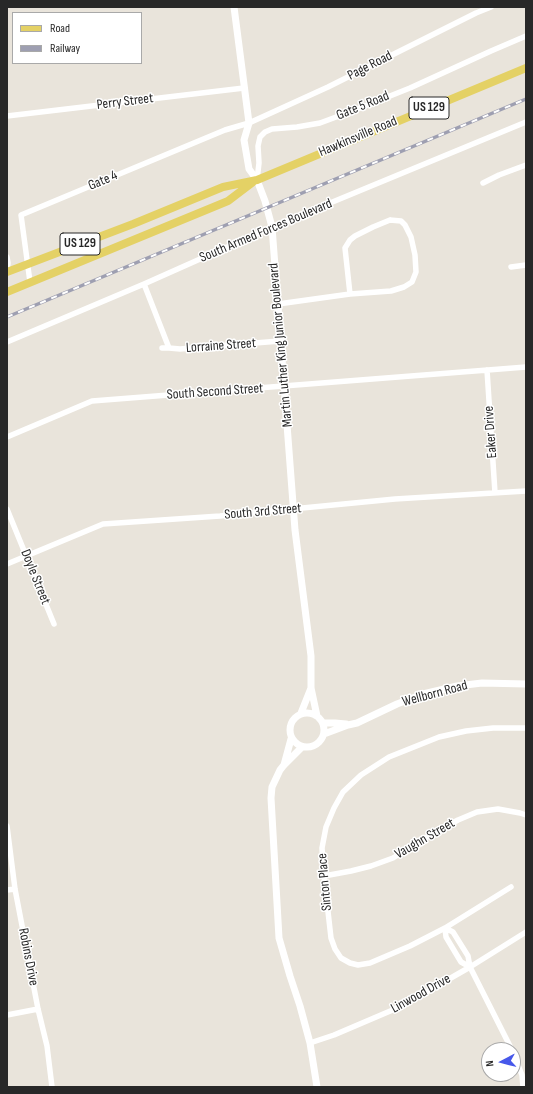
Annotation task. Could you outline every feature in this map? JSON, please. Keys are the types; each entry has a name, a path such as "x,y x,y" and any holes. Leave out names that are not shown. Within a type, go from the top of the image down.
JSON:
{"main road":[{"name":"Hawkinsville Road","path":"7,272 133,224 223,187 257,180 526,68"},
{"name":"Hawkinsville Road","path":"7,292 228,201 257,180"}],"street":[{"name":"Martin Luther King Junior Boulevard","path":"234,7 249,123 244,140 249,169 257,180 265,201 272,227 295,530 311,656 311,688 317,716"},
{"name":"Page Road","path":"249,123 328,87 476,13 491,7"},
{"name":"Gate 5 Road","path":"257,180 259,163 258,146 260,137 265,132 272,129 320,123 348,113 410,88 526,36"},
{"name":"Perry Street","path":"7,116 244,88"},
{"name":"South Armed Forces Boulevard","path":"7,342 144,284 272,227 526,122"},
{"name":"Gate 4","path":"30,282 22,215 225,130 249,123"},
{"path":"483,183 499,175 526,165"},
{"path":"278,304 350,294 392,291 404,287 412,282 416,272 415,254 406,225 400,221 390,220 373,227 350,240 345,248 350,294"},
{"path":"7,257 7,272"},
{"path":"511,267 526,265"},
{"path":"144,284 169,348"},
{"name":"Lorraine Street","path":"162,348 180,349 280,341"},
{"name":"South Second Street","path":"7,437 92,401 526,368"},
{"name":"Eaker Drive","path":"487,370 495,493"},
{"name":"South 3rd Street","path":"7,564 103,524 220,516 395,499 526,491"},
{"name":"Doyle Street","path":"7,509 54,624"},
{"name":"Wellborn Road","path":"348,724 357,723 422,694 457,686 482,683 526,684"},
{"name":"Martin Luther King Junior Boulevard","path":"301,713 311,688"},
{"path":"324,734 323,723 312,713 301,713 293,718 290,723 289,734 291,739 302,747 313,746 318,743 324,734 348,724"},
{"path":"323,723 348,724"},
{"name":"Sinton Place","path":"511,887 445,928 410,946 370,963 358,965 341,958 335,949 331,938 322,848 326,827 343,792 361,775 389,757 439,737 466,731 493,728 526,728"},
{"path":"291,739 284,765 272,788 270,798 279,938 310,1043 317,1087"},
{"path":"284,765 302,747"},
{"name":"Vaughn Street","path":"324,876 371,866 393,858 432,834 477,812 498,809 526,815"},
{"name":"Robins Drive","path":"7,826 15,889 38,1009 47,1046 52,1087"},
{"path":"7,890 15,889"},
{"path":"445,928 446,937 461,962 470,967"},
{"path":"445,928 453,932 468,956 470,967 508,1042"},
{"name":"Linwood Drive","path":"310,1043 334,1036 402,1006 470,967 526,932"},
{"path":"7,1015 38,1009"},
{"path":"521,1073 523,1087"}],"railway":[{"path":"7,317 526,99"}]}
